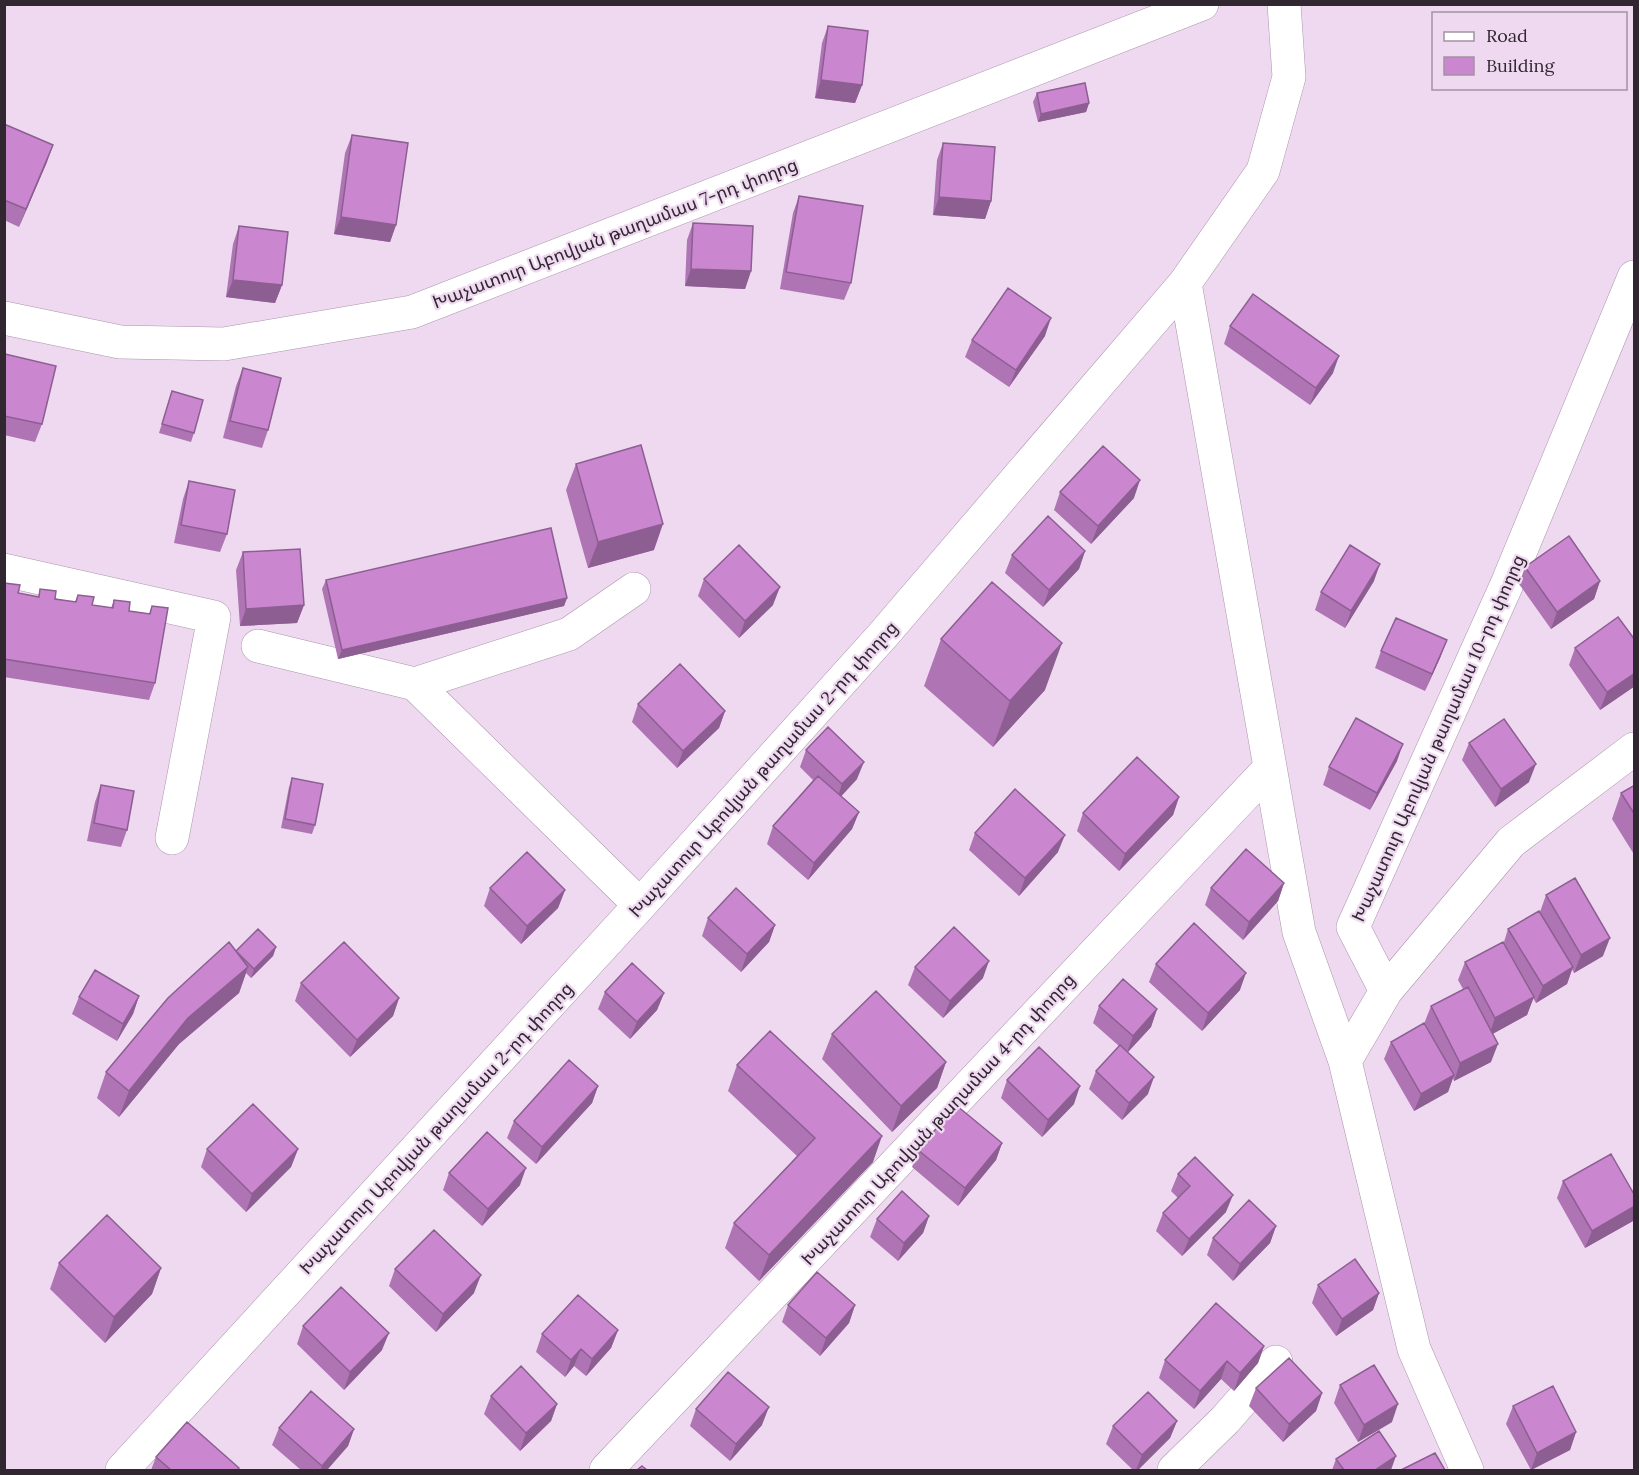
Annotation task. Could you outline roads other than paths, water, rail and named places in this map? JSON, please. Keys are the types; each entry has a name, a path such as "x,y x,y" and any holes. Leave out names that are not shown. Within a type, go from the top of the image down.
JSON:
{"street":[{"name":"Խաչատուր Աբովյան թաղամաս 7-րդ փողոց","path":"4,318 120,342 224,344 412,312 1202,4"},
{"name":"Խաչատուր Աբովյան թաղամաս 2-րդ փողոց","path":"122,1470 640,905 883,635 1185,283 1263,171 1288,77 1284,4"},
{"name":"Խաչատուր Աբովյան թաղամաս 10-րդ փողոց","path":"1386,991 1353,927 1507,584 1635,277"},
{"path":"1185,283 1299,932 1345,1061 1414,1349 1467,1470"},
{"path":"4,570 214,617 172,838"},
{"path":"415,684 569,633 634,589"},
{"path":"258,646 415,684 640,905"},
{"path":"1345,1061 1386,991 1511,842 1635,749"},
{"name":"Խաչատուր Աբովյան թաղամաս 4-րդ փողոց","path":"606,1470 1270,768"},
{"path":"1173,1470 1224,1420 1276,1362"}]}
